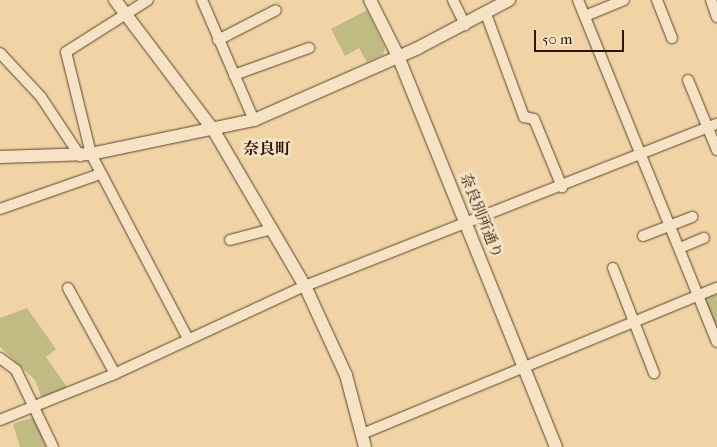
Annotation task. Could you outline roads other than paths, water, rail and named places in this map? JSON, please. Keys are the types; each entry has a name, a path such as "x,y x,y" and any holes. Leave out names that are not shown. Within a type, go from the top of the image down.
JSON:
{"street":[{"path":"114,0 214,131 305,286 346,375 365,447"},
{"path":"86,155 66,52 148,0"},
{"path":"202,0 254,120"},
{"name":"奈良別所通り","path":"370,0 398,56 468,225 556,447"},
{"path":"453,0 465,25"},
{"path":"0,157 86,155 214,131 254,120 465,25 510,0"},
{"path":"578,0 700,295 717,342"},
{"path":"585,16 624,0"},
{"path":"657,0 672,38"},
{"path":"711,0 717,17"},
{"path":"218,40 276,10"},
{"path":"486,14 524,117 534,119 562,187"},
{"path":"234,75 309,48"},
{"path":"0,54 41,97 100,174 188,339"},
{"path":"688,80 713,125 717,150"},
{"path":"0,420 37,408 115,374 305,286 468,225 713,125"},
{"path":"0,210 100,174"},
{"path":"643,236 692,217"},
{"path":"230,240 272,229"},
{"path":"680,248 704,238"},
{"path":"613,268 654,373"},
{"path":"68,288 115,374"},
{"path":"362,434 717,288"},
{"path":"0,358 16,370 37,408 53,447"}],"district":[{"name":"奈良町","path":"267,149"}]}
